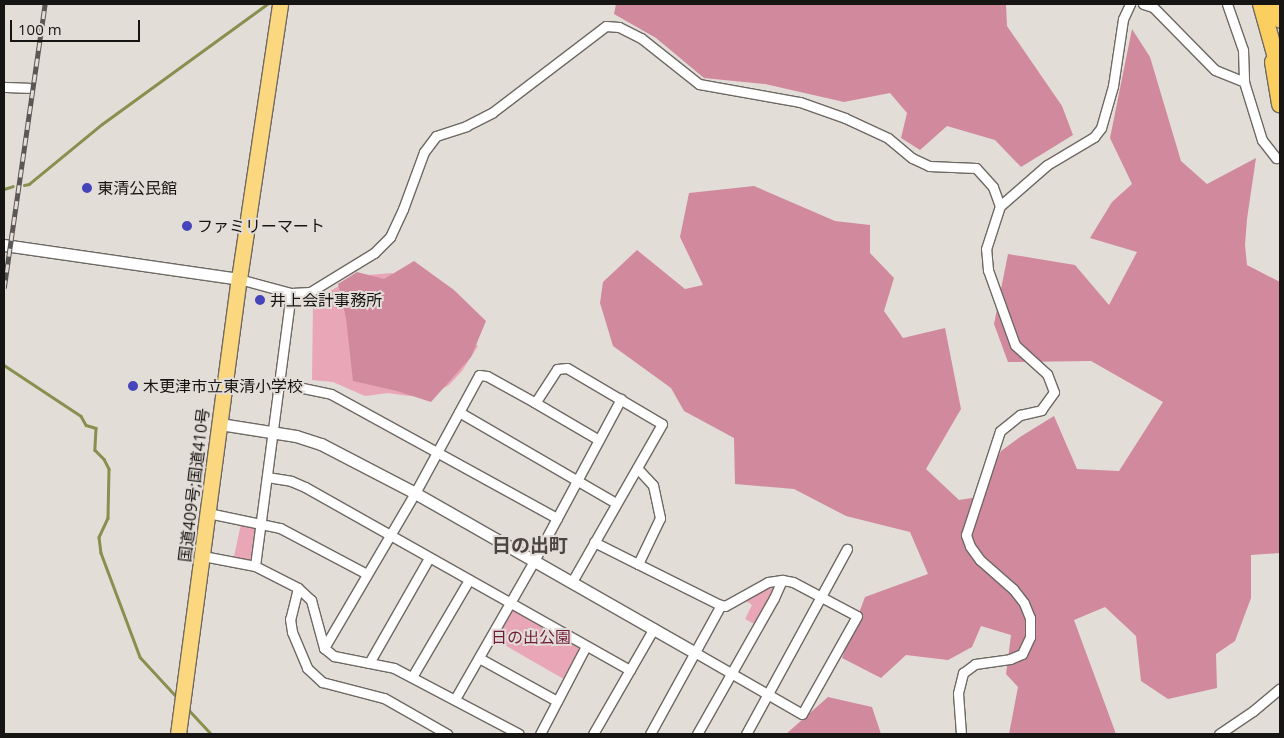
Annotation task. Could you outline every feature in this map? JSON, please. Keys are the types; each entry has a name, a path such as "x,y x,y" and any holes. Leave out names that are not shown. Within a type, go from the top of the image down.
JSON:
{"highway":[{"name":"国道409号;国道410号","path":"178,734 239,279 280,4"},
{"path":"1261,4 1280,72"},
{"path":"1276,4 1280,19"},
{"path":"1269,37 1280,104"}],"street":[{"path":"961,734 958,693 959,681 963,673 975,664 1010,659 1022,654 1030,638 1030,618 1024,603 1013,589 980,560 970,546 966,535 1000,431 1020,415 1041,410 1054,392 1047,374 1015,345 988,270 986,249 1000,206 1047,165 1094,137 1101,128 1113,86 1124,19 1130,4"},
{"path":"1143,4 1153,7 1215,70 1244,82"},
{"path":"1227,4 1243,50 1244,82 1262,140 1276,158"},
{"path":"4,245 239,279 291,293 310,292 374,253 390,237 403,209 424,152 436,136 466,126 492,112 606,26 619,26 641,38 699,84 800,102 845,118 888,138 912,158 929,166 976,168 993,187 1000,206"},
{"path":"4,87 28,88"},
{"path":"255,566 291,293"},
{"path":"534,402 553,373 560,367 567,368 662,424 572,582"},
{"path":"324,648 390,536 480,375 487,376 599,440"},
{"path":"279,383 331,394 557,518"},
{"path":"455,699 534,561 621,399"},
{"path":"459,412 616,503"},
{"path":"220,424 273,432 321,444 414,493 802,714 857,616 793,582 782,580 768,582 725,606 721,605 708,601 594,542"},
{"path":"637,468 653,485 660,518 638,564"},
{"path":"267,477 291,481 305,487 630,670"},
{"path":"208,513 280,528 303,538 367,574"},
{"path":"746,734 847,549"},
{"path":"203,556 255,566 298,588 311,600 324,648 334,656 394,668 519,734"},
{"path":"369,663 429,558"},
{"path":"412,676 469,580"},
{"path":"697,734 782,580"},
{"path":"298,588 290,618 292,632 306,668 322,682 384,698 447,734"},
{"path":"651,734 721,605"},
{"path":"592,734 654,628"},
{"path":"540,734 586,646"},
{"path":"479,658 557,701"},
{"path":"1219,734 1253,712 1280,688"}],"green space":[{"path":"392,273 478,346 462,371 449,385 430,396 388,393 365,396 333,382 312,380 313,301 356,276"},
{"path":"242,519 261,523 252,565 233,561"},
{"path":"782,580 758,626 745,619 752,605 740,597"},
{"name":"日の出公園","path":"510,603 585,646 566,680 490,637"}],"shaded area":[{"path":"616,4 1006,4 1007,26 1062,106 1073,135 1021,167 995,140 947,126 920,150 901,138 907,113 890,93 844,102 765,84 704,78 656,38 614,14"},
{"path":"1132,29 1150,57 1181,161 1207,184 1256,158 1247,219 1245,245 1247,265 1280,282 1280,553 1251,555 1251,598 1235,641 1216,654 1217,688 1168,699 1141,681 1136,636 1105,607 1074,620 1116,734 1009,734 1018,687 1006,674 1011,635 981,626 972,647 948,660 906,655 881,678 842,658 865,597 928,574 910,532 846,516 794,489 735,484 734,438 684,411 671,388 613,346 600,303 603,282 637,250 685,289 703,285 680,237 689,193 754,186 835,221 870,225 870,253 894,278 884,311 903,338 945,328 961,409 926,469 959,500 978,497 1001,451 1054,416 1077,469 1119,471 1163,402 1091,361 1008,362 994,324 1008,254 1075,265 1109,305 1137,252 1090,238 1112,202 1132,184 1110,138"},
{"path":"414,261 454,290 486,321 471,357 431,402 397,391 353,381 346,318 338,284 357,272 384,279"},
{"path":"828,697 872,707 881,734 786,734"}],"waterway":[{"path":"24,185 29,184 102,124 267,4"},
{"path":"4,189 13,186"},
{"path":"4,365 81,416 86,425 96,428 95,450 104,459 109,469 108,518 99,537 101,553 140,657 175,695"},
{"path":"189,710 211,734"}],"railway":[{"path":"4,288 45,4"}],"place":[{"name":"東清公民館","path":"87,188"},
{"name":"ファミリーマート","path":"187,226"},
{"name":"井上会計事務所","path":"260,300"},
{"name":"木更津市立東清小学校","path":"133,386"}],"district":[{"name":"日の出町","path":"530,546"}]}
